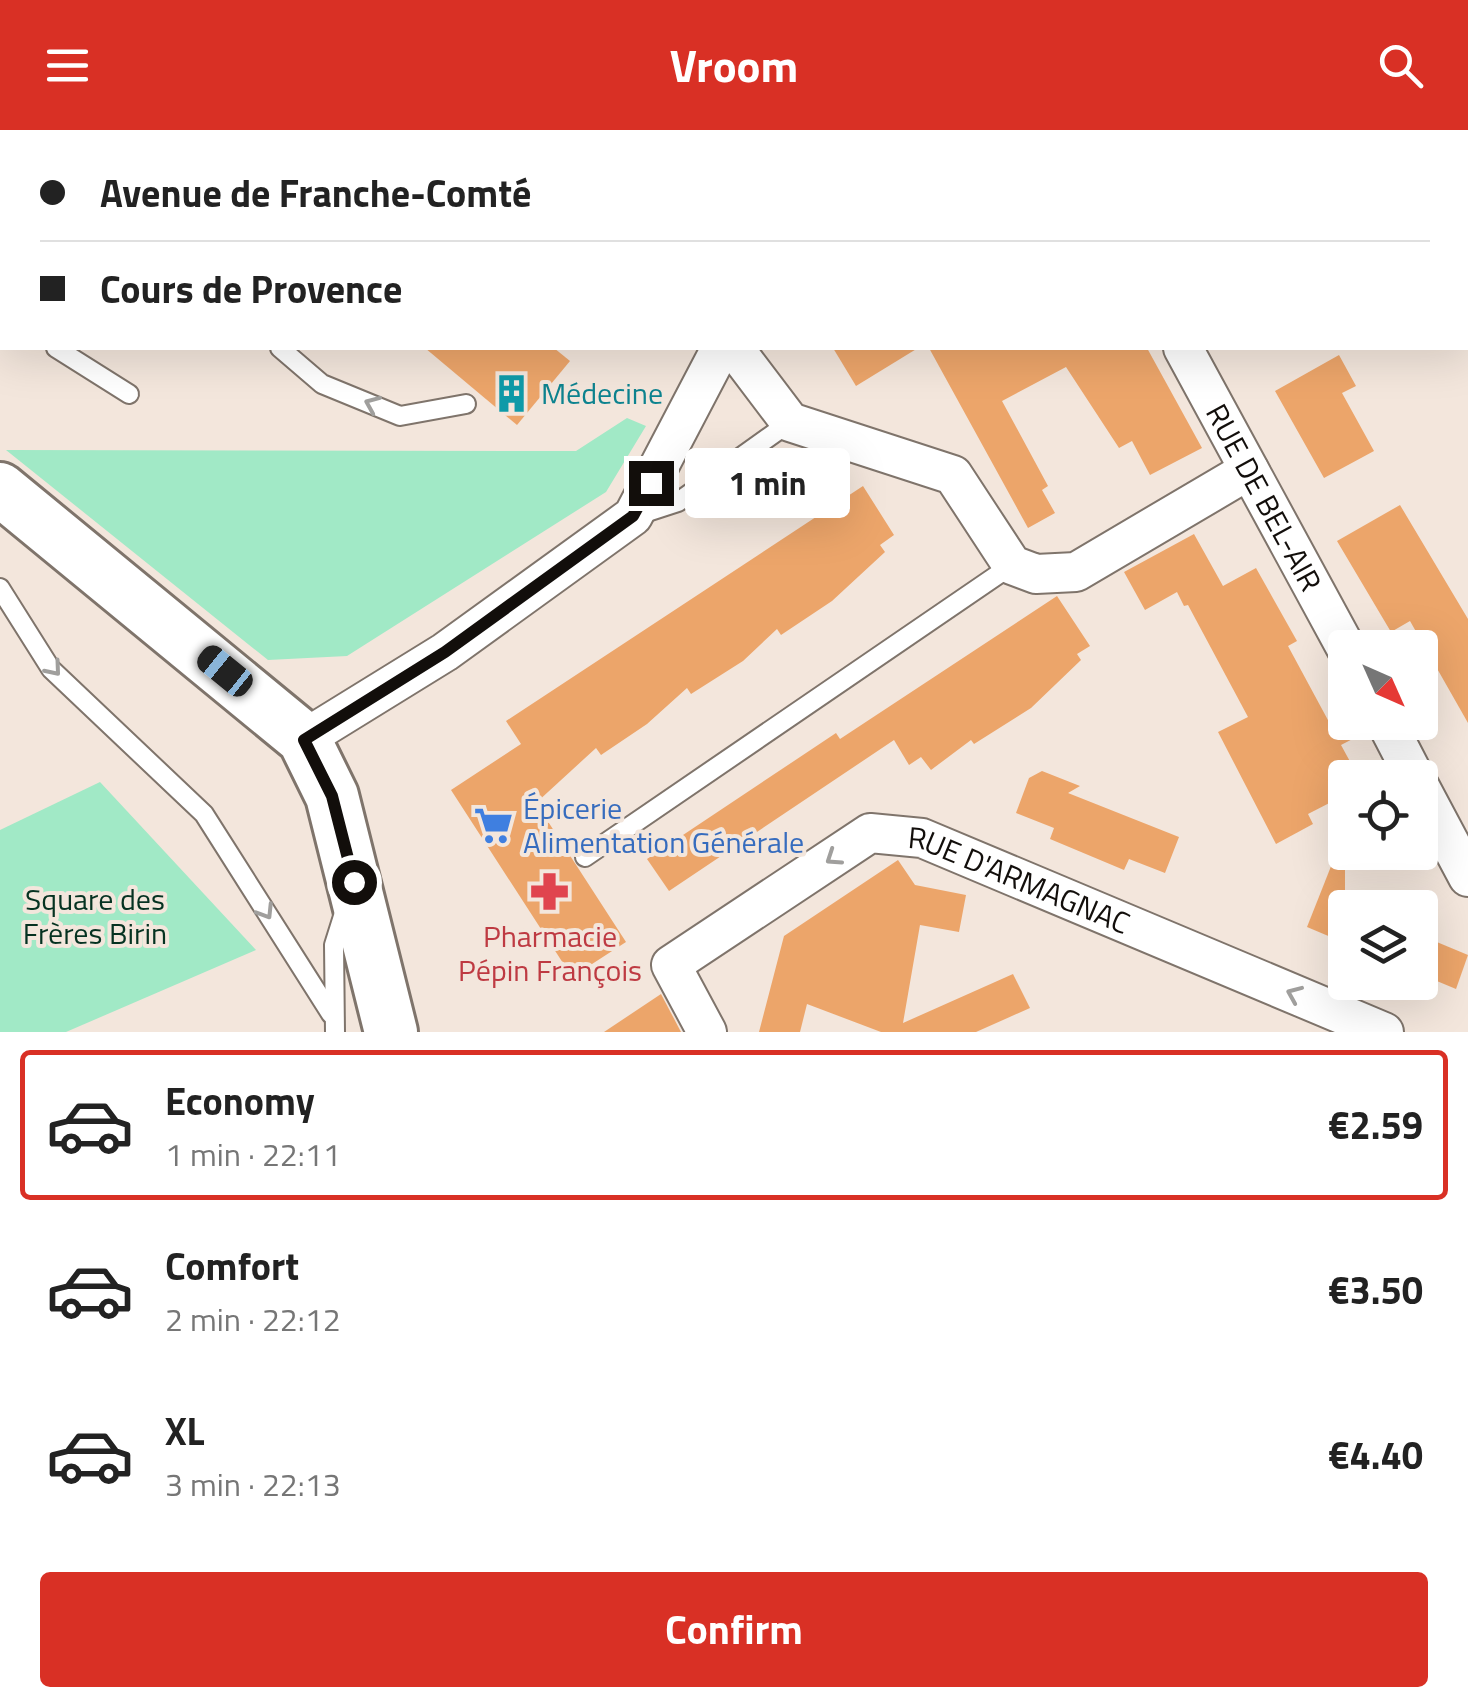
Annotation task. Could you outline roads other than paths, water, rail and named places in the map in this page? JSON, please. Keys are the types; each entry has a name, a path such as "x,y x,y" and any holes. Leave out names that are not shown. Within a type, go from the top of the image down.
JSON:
{"street":[{"path":"304,740 445,652 633,516 720,350"},
{"path":"736,350 790,422 952,475 1012,565 1036,574 1076,572 1249,470"},
{"name":"RUE DE BEL-AIR","path":"1184,350 1336,630"},
{"path":"0,489 304,740 332,796 380,974 391,1032"},
{"path":"1438,820 1468,877"},
{"name":"RUE D'ARMAGNAC","path":"707,1032 670,965 870,833 922,838 1384,1032"},
{"path":"348,1026 380,974"}],"lane":[{"path":"59,350 130,394"},
{"path":"282,350 322,384 400,416 466,404"},
{"path":"633,516 678,502 790,422"},
{"path":"585,857 1012,565"},
{"path":"0,588 52,669 204,814 348,1026"},
{"path":"348,1026 334,944 354,882"}],"place":[{"name":"Médecine","path":"511,393"},
{"name":"Épicerie Alimentation Générale","path":"493,825"},
{"name":"Pharmacie Pépin François","path":"550,892"}],"park label":[{"name":"Square des Frères Birin","path":"95,916"}]}
